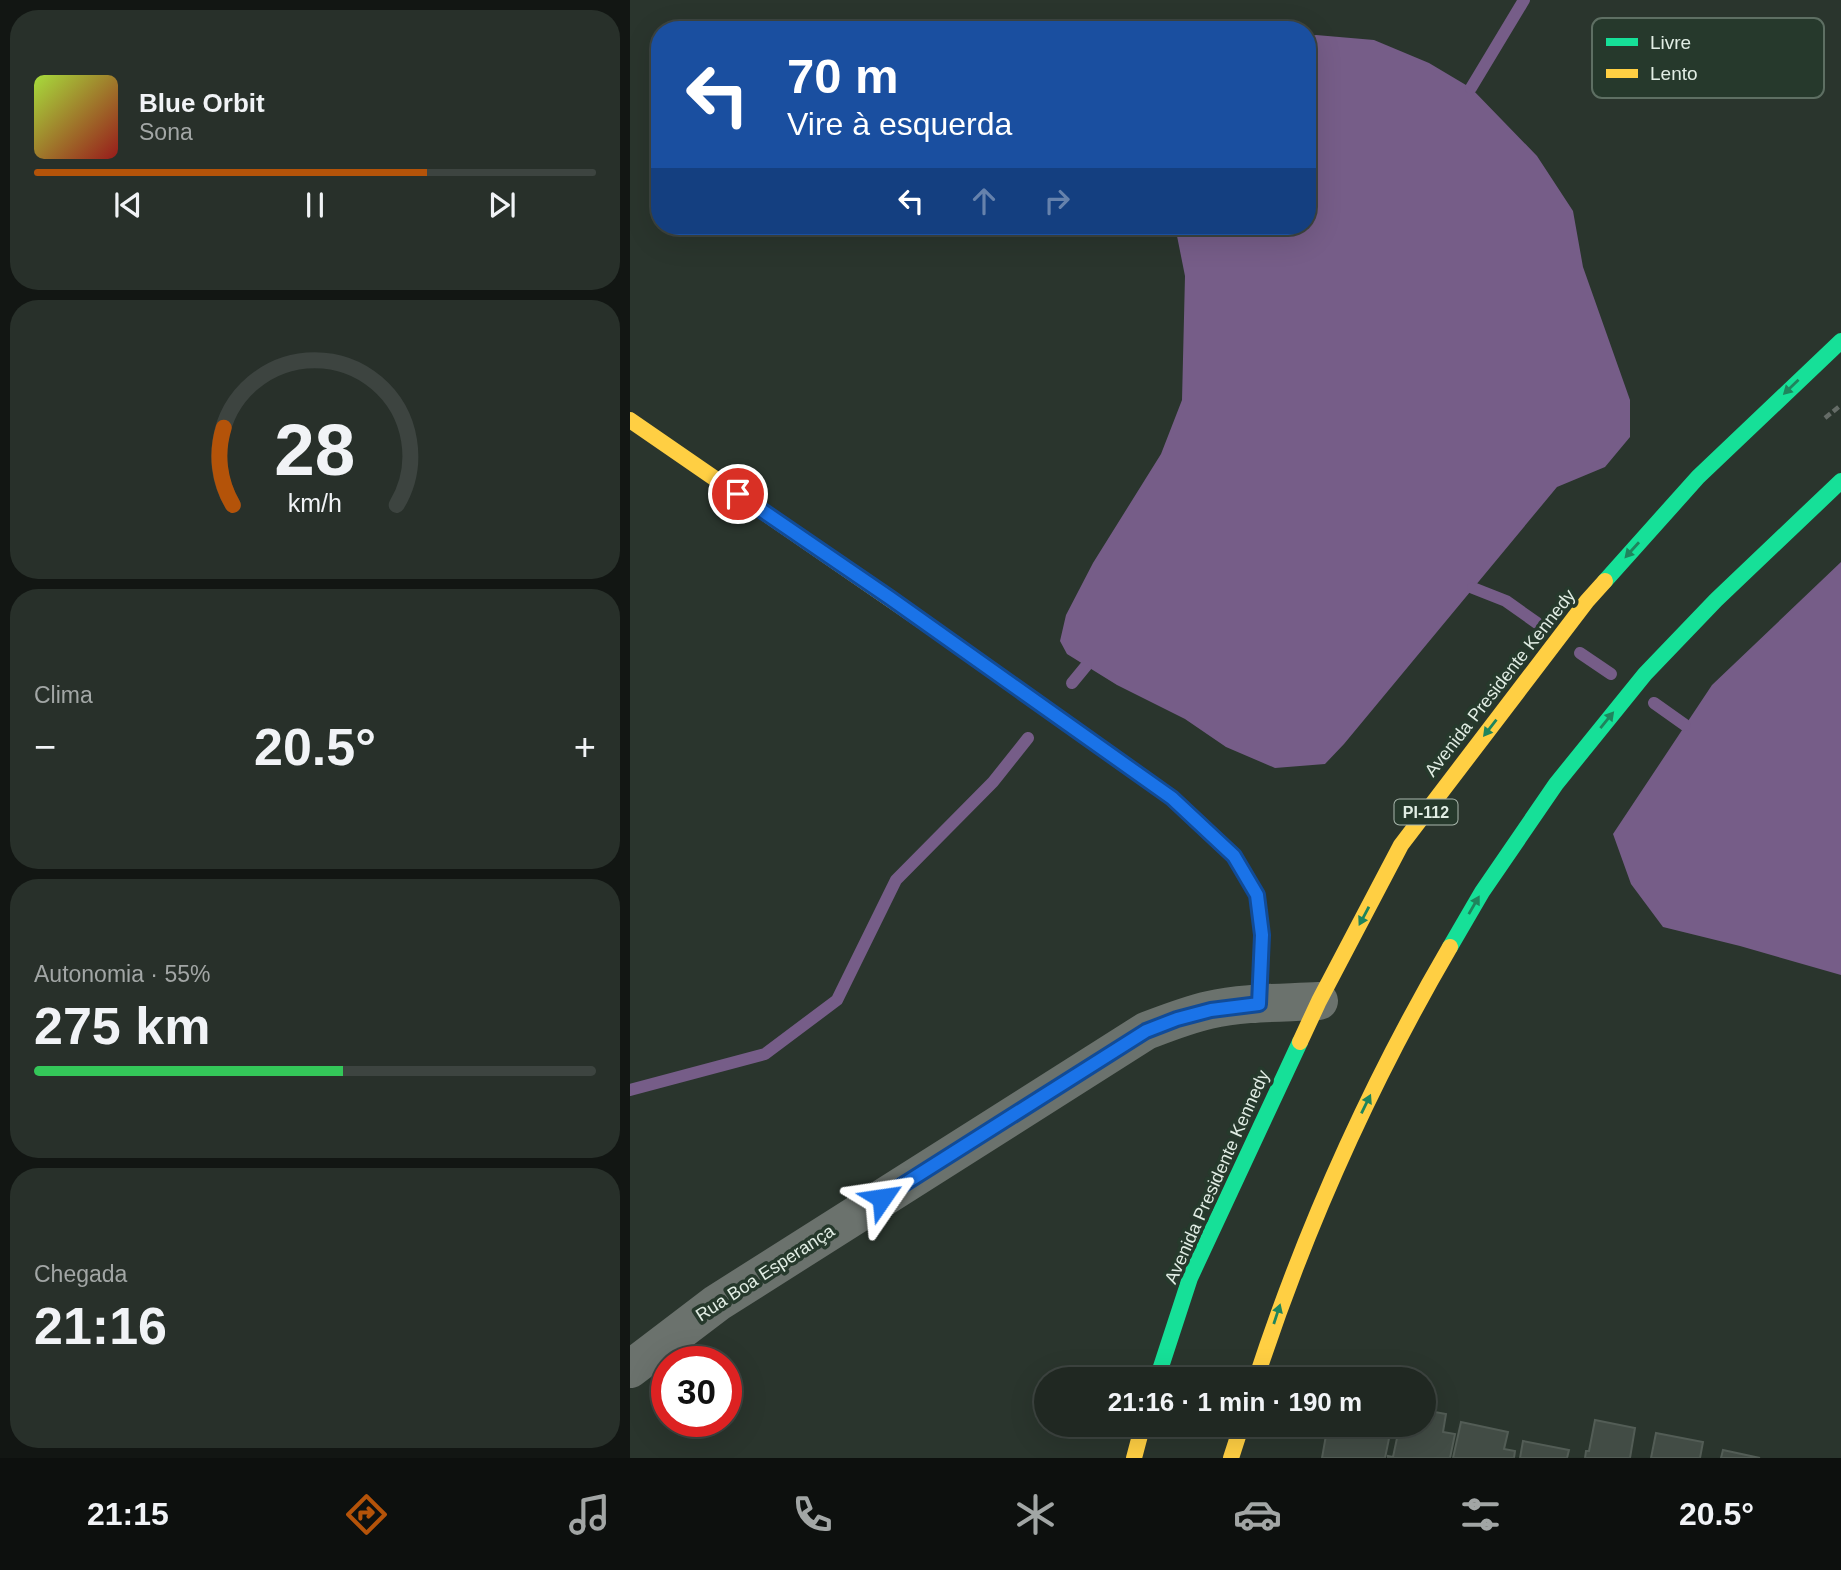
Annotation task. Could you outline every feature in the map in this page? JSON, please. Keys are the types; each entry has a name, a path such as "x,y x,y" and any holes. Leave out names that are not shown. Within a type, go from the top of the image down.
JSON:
{"main road":[{"name":"Avenida Presidente Kennedy","path":"1161,1367 1190,1278 1319,1001 1401,845 1587,601 1698,477 1841,341"},
{"path":"630,420 890,598 1172,798 1234,856 1257,895 1262,935 1259,1004"},
{"path":"1260,1367 1280,1306 1364,1106 1414,1008 1482,892 1556,784 1644,674 1716,600 1841,481"},
{"path":"1134,1458 1140,1437"},
{"path":"1231,1458 1238,1437"}],"street":[{"name":"Rua Boa Esperança","path":"630,1369 717,1303 1146,1031 1211,1010 1319,1001"}],"shaded area":[{"path":"1316,35 1374,40 1429,63 1471,88 1537,156 1573,211 1583,267 1630,400 1630,437 1605,467 1557,487 1325,764 1275,768 1226,747 1185,719 1117,685 1067,654 1060,641 1066,615 1093,563 1161,454 1182,400 1185,276 1177,235 1316,235"},
{"path":"1841,562 1841,975 1663,927 1631,884 1613,834 1712,685"}],"building":[{"path":"1436,1412 1446,1414 1443,1432 1455,1434 1450,1458 1388,1458 1388,1456 1393,1457 1397,1437 1436,1437"},
{"path":"1595,1420 1635,1428 1630,1458 1585,1458"},
{"path":"1461,1422 1508,1432 1504,1449 1515,1451 1514,1458 1453,1458"},
{"path":"1656,1433 1703,1442 1700,1458 1651,1458"},
{"path":"1326,1437 1389,1437 1385,1458 1322,1458"},
{"path":"1523,1441 1569,1450 1567,1458 1520,1458"},
{"path":"1723,1450 1760,1458 1721,1458"}],"waterway":[{"path":"1471,88 1524,0"},
{"path":"1473,588 1506,601 1537,623"},
{"path":"1580,653 1611,674"},
{"path":"1072,683 1086,666"},
{"path":"1654,703 1685,725"},
{"path":"630,1090 765,1054 837,1000 896,880 993,782 1028,738"}],"traffic: fast":[{"path":"1605,581 1698,477 1841,341"},
{"path":"1450,947 1482,892 1556,784 1645,674 1716,600 1841,481"},
{"path":"939,633 1172,798 1234,856 1257,895 1259,909"},
{"path":"1161,1367 1190,1278 1300,1042"}],"traffic: slow":[{"path":"630,420 939,633"},
{"path":"1300,1042 1401,845 1605,581"},
{"path":"1259,909 1262,935 1259,1004"},
{"path":"1260,1367 1296,1267 1341,1158 1393,1051 1450,947"},
{"path":"1134,1458 1140,1437"},
{"path":"1231,1458 1238,1437"}],"route":[{"path":"738,494 1172,798 1234,856 1257,895 1262,935 1259,1004 1211,1010 1146,1031 882,1198"}]}
